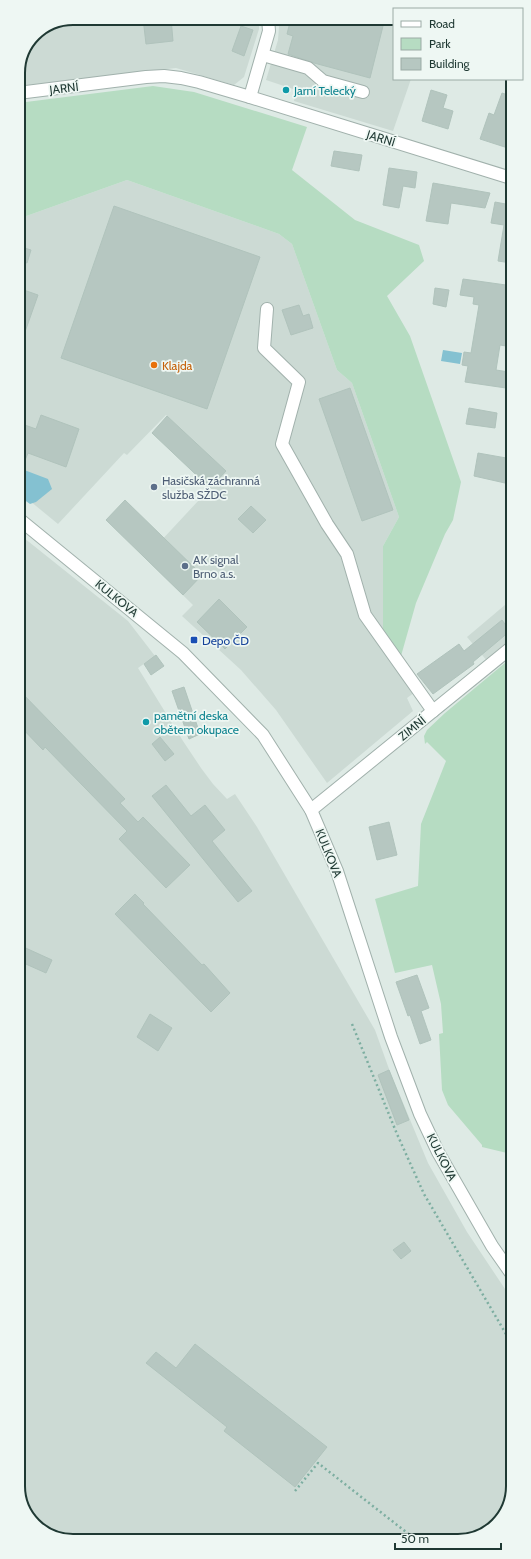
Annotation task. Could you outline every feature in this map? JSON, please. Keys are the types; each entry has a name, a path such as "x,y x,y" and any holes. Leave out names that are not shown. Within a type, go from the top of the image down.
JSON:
{"street":[{"path":"250,97 270,31 269,25"},
{"path":"263,55 308,68 323,81 363,92"},
{"name":"JARNÍ","path":"25,92 146,77 164,76 181,78 250,97 506,176"},
{"path":"267,309 264,348 300,382 282,444 327,524 347,554 365,615 433,711"},
{"name":"KULKOVA","path":"25,524 162,635 195,665 263,735 311,810 337,871 391,1037 420,1114 438,1152 461,1193 492,1246 506,1266"},
{"name":"ZIMNÍ","path":"311,810 506,652"}],"path":[{"path":"352,1024 397,1134 424,1194 506,1334"},
{"path":"295,1491 318,1463 409,1534"}],"shaded area":[{"path":"259,25 244,77 234,85 176,68 25,85 26,64 33,46 46,33 64,26"},
{"path":"279,25 393,25 393,80 411,80 393,131 294,101 296,90 266,80 278,40"},
{"path":"127,180 279,234 292,244 337,370 352,383 399,517 383,546 401,656 422,687 407,698 413,711 327,783 276,710 241,670 182,616 193,605 145,558 226,471 166,415 127,455 124,453 58,524 25,497 25,216"},
{"path":"25,539 128,621 155,656 138,668 201,768 227,799 235,794 257,827 375,1030 389,1069 428,1163 467,1232 506,1290 506,1486 501,1507 496,1515 485,1526 464,1534 70,1534 49,1528 33,1513 25,1492"},
{"path":"506,604 506,647 488,662 467,637"}],"green space":[{"path":"153,86 194,92 307,127 292,170 355,220 419,245 424,261 387,296 410,336 461,482 453,520 445,534 416,603 401,656 383,629 383,546 399,517 352,383 337,370 292,244 279,234 127,180 25,216 25,102"},
{"path":"506,662 506,1153 482,1147 482,1145 448,1105 442,1090 439,1034 443,1033 441,1004 432,965 395,973 375,899 418,886 421,824 446,761 427,742 425,744 424,736 427,730"}],"water":[{"path":"443,350 462,353 460,364 441,361"},
{"path":"25,470 48,479 52,489 36,502 30,504 25,500"}],"building":[{"path":"144,25 172,25 173,41 146,44"},
{"path":"289,25 383,25 370,78 314,63 288,54 293,36 287,34"},
{"path":"241,26 253,30 244,56 232,51"},
{"path":"431,90 447,95 443,108 453,111 448,129 422,121"},
{"path":"502,93 506,94 506,147 480,139 489,113 494,115"},
{"path":"334,151 362,155 359,171 331,166"},
{"path":"389,168 417,172 415,188 403,186 399,208 383,205"},
{"path":"433,183 490,193 485,208 451,203 448,224 426,221"},
{"path":"495,202 506,204 506,262 498,261 504,225 491,223"},
{"path":"114,206 260,257 207,409 61,358"},
{"path":"25,248 31,250 27,263 25,262"},
{"path":"463,279 506,285 506,346 500,345 496,370 506,372 506,388 465,382 468,366 462,365 464,352 471,353 479,305 473,304 474,297 460,295"},
{"path":"435,288 449,290 446,307 433,304"},
{"path":"25,290 38,295 25,332"},
{"path":"299,305 303,316 309,314 313,328 291,335 282,310"},
{"path":"350,388 393,510 362,521 319,399"},
{"path":"469,408 497,413 495,428 466,424"},
{"path":"41,415 79,429 66,467 28,453 25,460 25,425 36,429"},
{"path":"167,416 226,471 210,488 152,433"},
{"path":"478,453 506,458 505,483 474,476"},
{"path":"125,500 202,575 183,595 106,520"},
{"path":"251,506 266,520 253,533 238,519"},
{"path":"219,599 247,627 225,649 197,622"},
{"path":"502,620 506,626 506,634 473,662 474,664 433,694 417,674 459,644 464,651"},
{"path":"156,655 164,666 151,675 144,664"},
{"path":"184,687 200,734 189,739 172,691"},
{"path":"25,696 125,799 120,803 138,822 143,817 190,865 166,888 119,839 127,831 45,747 43,750 25,731"},
{"path":"160,737 174,754 165,761 152,744"},
{"path":"166,785 191,816 205,805 225,830 212,841 252,891 238,902 152,796"},
{"path":"389,822 397,855 377,860 369,827"},
{"path":"135,894 202,965 204,964 230,993 211,1012 115,914"},
{"path":"25,948 52,960 46,973 25,964"},
{"path":"417,975 429,1008 421,1011 431,1040 420,1044 396,982"},
{"path":"150,1014 172,1028 158,1051 137,1037"},
{"path":"389,1070 409,1120 397,1125 378,1075"},
{"path":"404,1242 411,1251 401,1259 393,1250"},
{"path":"195,1344 327,1447 295,1487 224,1431 227,1427 146,1363 156,1352 176,1368"}],"place":[{"name":"Jarní Telecký","path":"286,90"},
{"name":"Klajda","path":"154,365"},
{"name":"Hasičská záchranná služba SŽDC","path":"154,487"},
{"name":"AK signal Brno a.s.","path":"185,566"},
{"name":"Depo ČD","path":"194,640"},
{"name":"pamětní deska obětem okupace","path":"146,722"}]}
